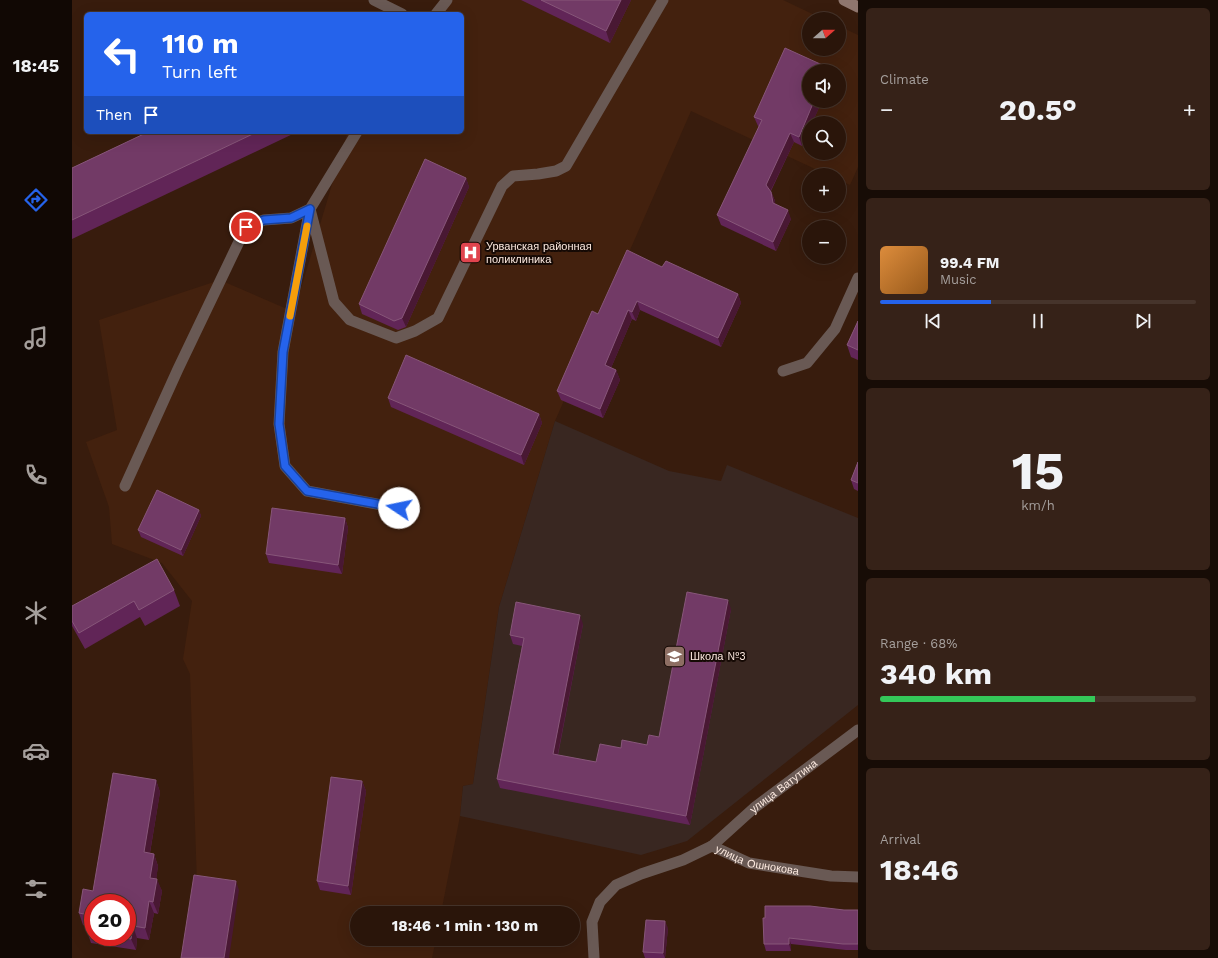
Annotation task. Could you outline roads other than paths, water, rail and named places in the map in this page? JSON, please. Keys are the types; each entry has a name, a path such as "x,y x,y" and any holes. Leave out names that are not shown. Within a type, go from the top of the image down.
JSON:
{"main road":[{"path":"844,0 858,7"}],"street":[{"path":"374,0 398,12"},
{"path":"438,12 447,0"},
{"path":"310,209 334,302 350,320 396,338 415,331 438,318 502,186 513,176 556,171 566,166 663,0"},
{"path":"356,134 310,209 283,352 279,424 285,466 307,491 414,511"},
{"path":"125,486 178,369 246,227 264,220 291,218 310,209"},
{"path":"783,371 807,363 835,329 858,278"},
{"name":"улица Ватутина","path":"712,846 754,808 858,730"},
{"name":"улица Ошнокова","path":"594,958 592,922 600,902 616,884 683,860 712,846 750,862 831,876 858,877"}],"place":[{"name":"Урванская районная поликлиника","path":"470,252"},
{"name":"Школа №3","path":"675,656"}]}
